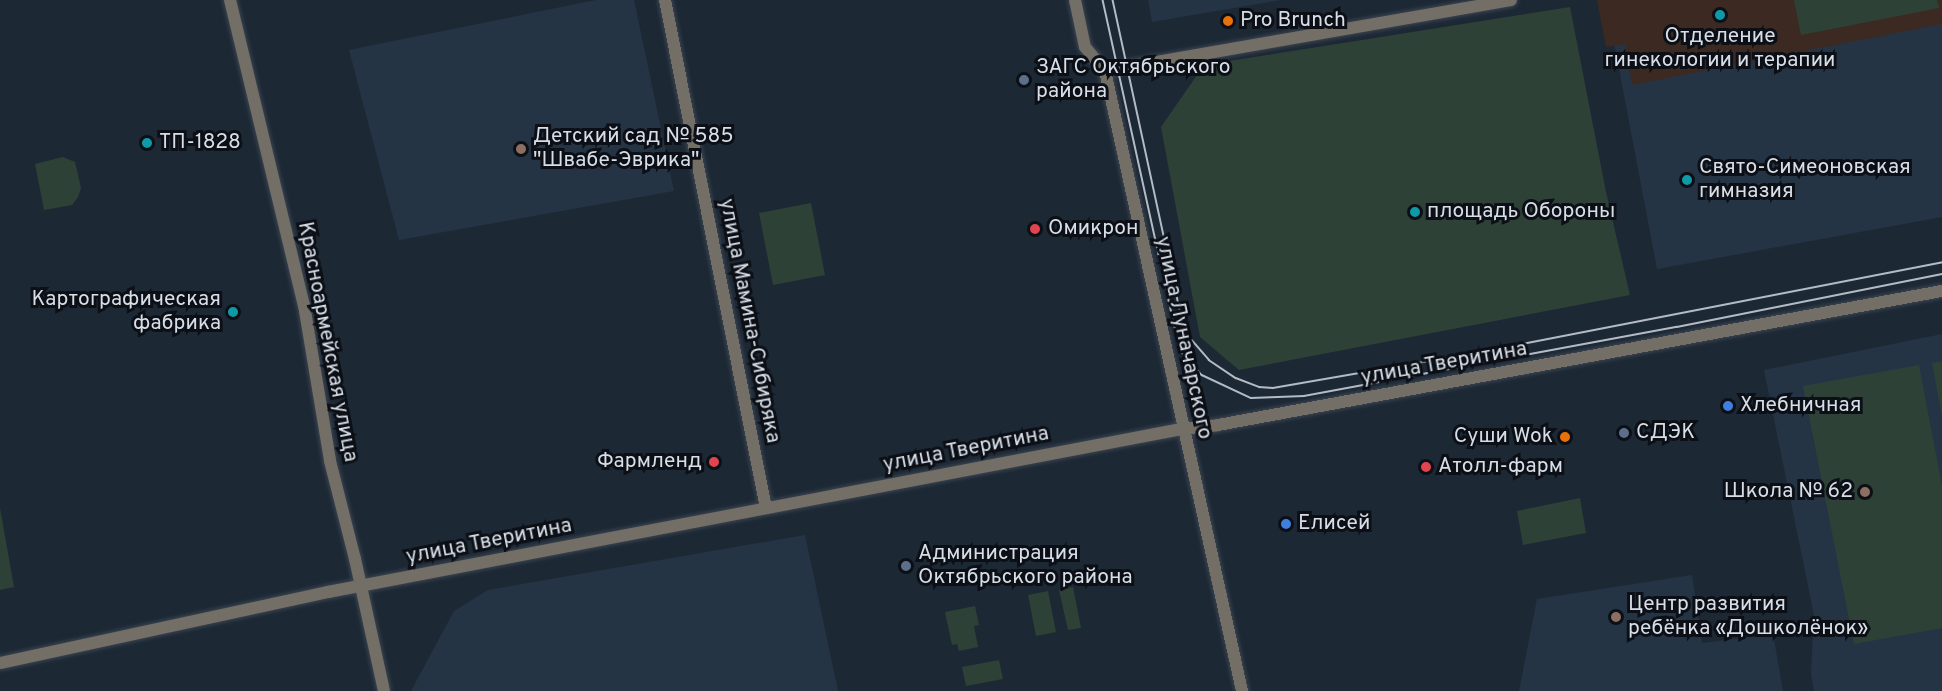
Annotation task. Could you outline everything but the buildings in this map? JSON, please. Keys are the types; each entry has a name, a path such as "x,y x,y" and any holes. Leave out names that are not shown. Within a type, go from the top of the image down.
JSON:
{"street":[{"name":"Красноармейская улица","path":"230,0 304,304 330,461 384,691"},
{"name":"улица Мамина-Сибиряка","path":"665,0 766,508"},
{"name":"улица Луначарского","path":"1075,0 1085,47 1105,71 1182,429 1242,691"},
{"path":"1105,71 1510,0"},
{"name":"улица Тверитина","path":"0,663 361,587 766,508 1182,429 1367,398 1942,291"}],"shaded area":[{"name":"Детский сад № 585 \"Швабе-Эврика\"","path":"596,0 634,0 674,191 399,240 349,50"},
{"path":"1148,0 1281,0 1152,22"},
{"path":"1597,0 1942,0 1942,24 1632,85 1625,44 1606,47"},
{"path":"1606,0 1942,0 1942,217 1657,269"},
{"name":"Школа № 62","path":"1942,334 1942,691 1814,691 1811,674 1814,615 1764,370"},
{"path":"805,535 838,691 411,691 454,611 488,590"},
{"name":"Центр развития ребёнка «Дошколёнок»","path":"1692,575 1702,643 1773,634 1783,691 1519,691 1537,599"}],"green space":[{"path":"1794,0 1937,0 1939,8 1801,35"},
{"path":"1570,7 1606,192 1630,295 1239,370 1200,337 1161,127 1204,65"},
{"path":"63,157 75,162 81,188 78,197 72,205 44,210 35,164"},
{"path":"811,203 825,275 773,285 759,213"},
{"path":"1942,361 1942,416 1932,363"},
{"path":"1919,365 1942,486 1942,628 1854,644 1803,386"},
{"path":"1580,498 1586,533 1523,545 1517,511"},
{"path":"0,508 14,587 0,590"},
{"path":"1073,587 1081,628 1068,630 1059,590"},
{"path":"1048,591 1056,632 1036,636 1028,595"},
{"path":"975,606 979,625 974,626 978,647 959,651 957,644 952,645 945,612"},
{"path":"999,660 1003,679 966,686 962,667"}],"tram line":[{"path":"1103,0 1180,350 1202,375 1251,398 1304,396 1677,327 1942,274"},
{"path":"1113,0 1185,332 1209,360 1236,378 1259,387 1273,388 1476,353 1942,262"}],"place":[{"name":"Отделение гинекологии и терапии","path":"1720,15"},
{"name":"Pro Brunch","path":"1228,21"},
{"name":"ЗАГС Октябрьского района","path":"1024,80"},
{"name":"ТП-1828","path":"147,143"},
{"name":"Детский сад № 585 \"Швабе-Эврика\"","path":"521,149"},
{"name":"Свято-Симеоновская гимназия","path":"1687,180"},
{"name":"площадь Обороны","path":"1415,212"},
{"name":"Омикрон","path":"1035,229"},
{"name":"Картографическая фабрика","path":"233,312"},
{"name":"Хлебничная","path":"1728,406"},
{"name":"СДЭК","path":"1624,433"},
{"name":"Суши Wok","path":"1565,437"},
{"name":"Фармленд","path":"714,462"},
{"name":"Атолл-фарм","path":"1426,467"},
{"name":"Школа № 62","path":"1865,492"},
{"name":"Елисей","path":"1286,524"},
{"name":"Администрация Октябрьского района","path":"906,566"},
{"name":"Центр развития ребёнка «Дошколёнок»","path":"1616,617"}]}
